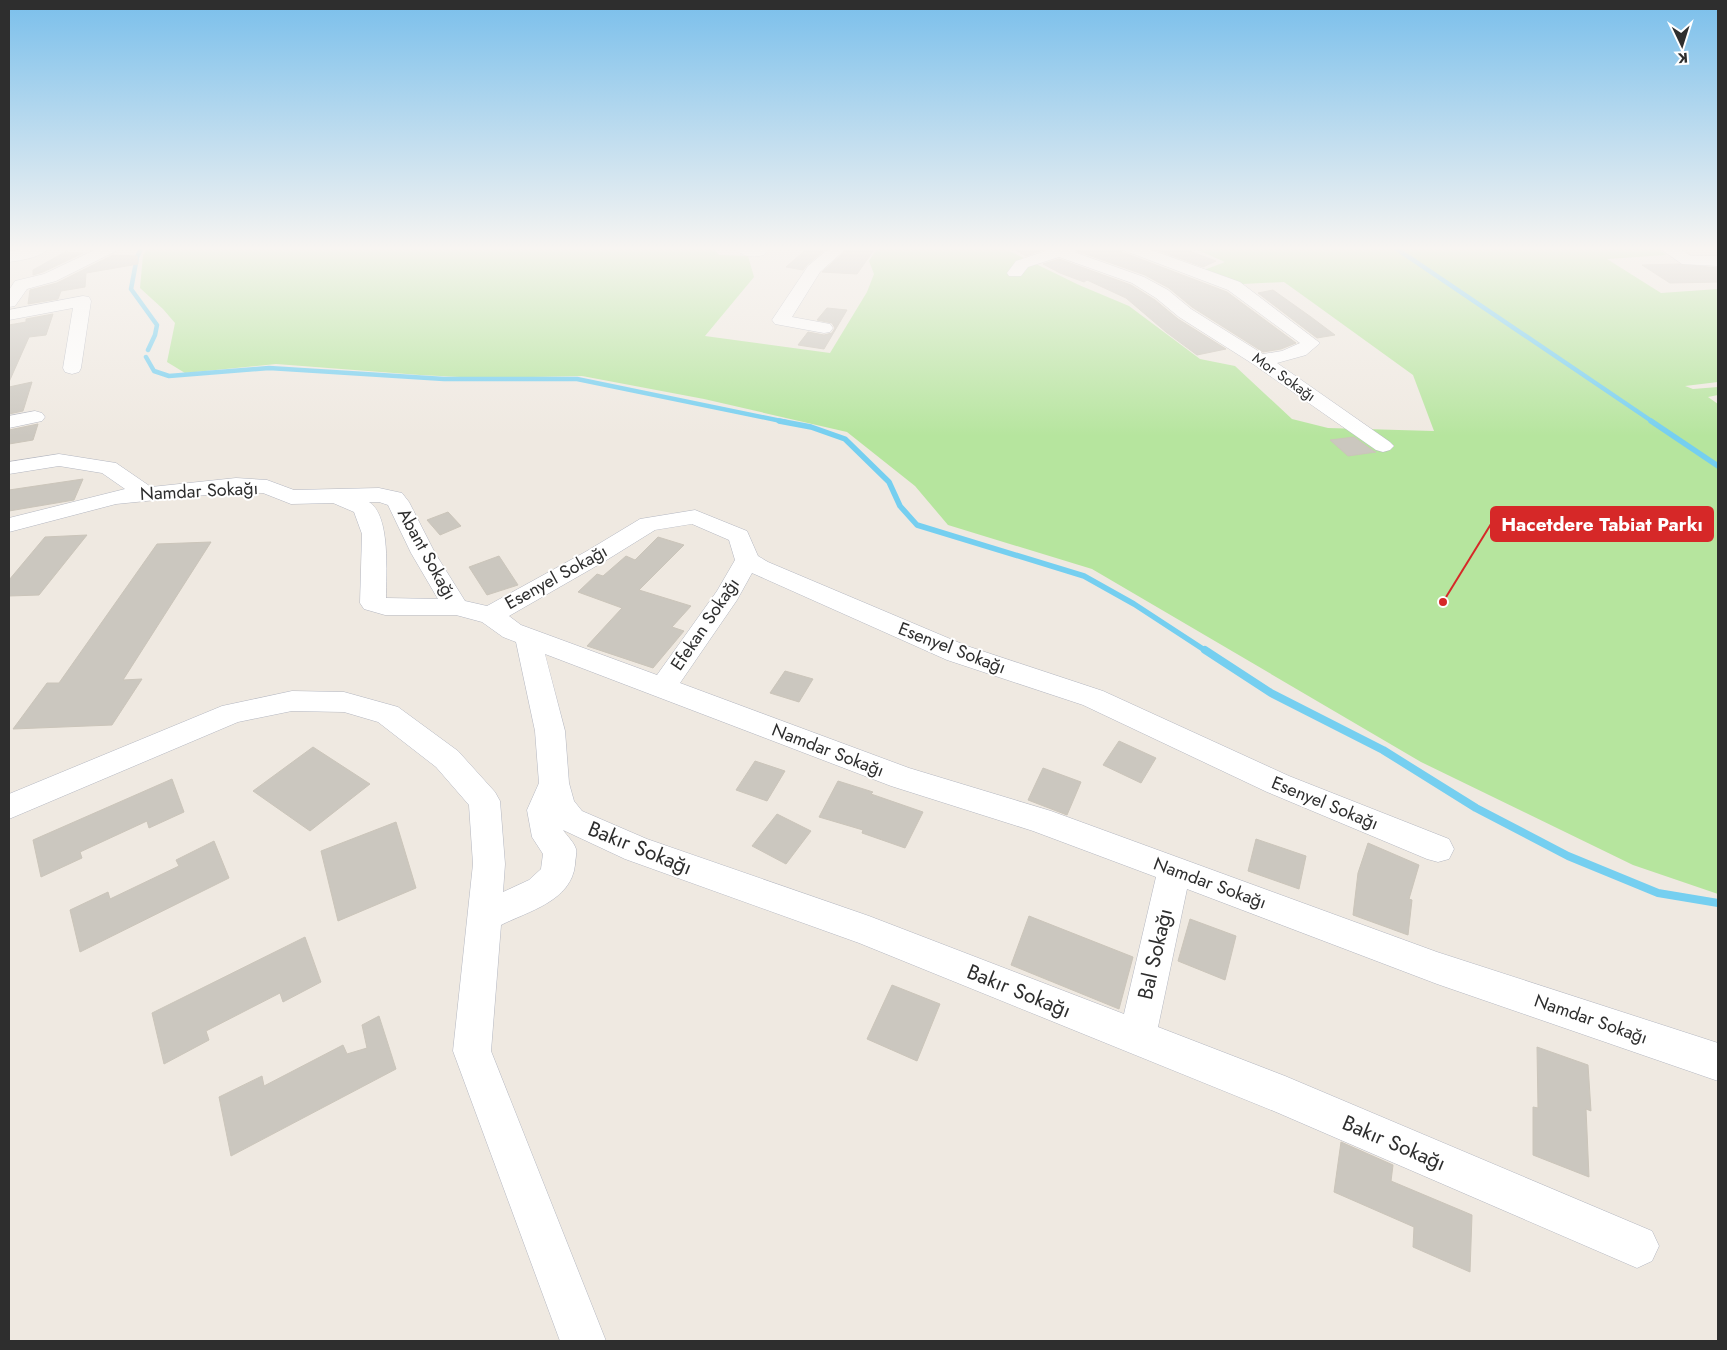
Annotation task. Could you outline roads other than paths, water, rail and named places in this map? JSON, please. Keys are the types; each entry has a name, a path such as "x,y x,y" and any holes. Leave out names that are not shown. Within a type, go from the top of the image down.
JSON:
{"street":[{"path":"9,315 35,310"},
{"path":"72,368 82,310"},
{"path":"787,310 781,320 824,328"},
{"name":"Mor Sokağı","path":"1184,310 1260,360 1383,446"},
{"path":"1260,360 1285,358 1302,352 1311,343 1266,310"},
{"path":"9,422 35,418"},
{"path":"9,468 59,460 108,468 146,493"},
{"name":"Namdar Sokağı","path":"9,525 115,497 236,485 267,487 291,497 339,497 364,508 374,534 373,603 385,607 456,607 490,615 512,631 528,638 902,778 1040,820 1437,968 1718,1062"},
{"name":"Abant Sokağı","path":"339,497 379,495 394,498 398,502 423,553 456,607"},
{"name":"Esenyel Sokağı","path":"490,615 596,556 648,524 696,517 739,536 747,560 768,571 957,653 1093,698 1278,784 1438,848"},
{"name":"Efekan Sokağı","path":"662,688 728,594 747,560"},
{"name":"Bakır Sokağı","path":"528,638 550,731 554,783 560,806 571,820 636,849 869,931 1285,1096 1637,1246"},
{"path":"9,807 232,713 292,701 344,702 388,714 447,759 484,801 489,864 472,1051 583,1341"},
{"path":"485,916 541,890 557,876 560,850 548,837 543,810 554,783"},
{"name":"Bal Sokağı","path":"1137,1038 1174,870"}],"waterway":[{"path":"146,310 157,325 155,335 148,350"},
{"path":"1487,310 1653,422"},
{"path":"146,357 154,371 169,376 269,368 444,379 577,379 786,422"},
{"path":"779,421 811,427 845,439 889,482 900,506 917,525 1084,576 1134,604 1206,651"},
{"path":"1651,421 1718,466"},
{"path":"1205,650 1271,693 1383,750 1476,808 1568,856 1658,893 1718,903"}],"place":[{"name":"Hacetdere Tabiat Parkı","path":"1443,602"}]}
